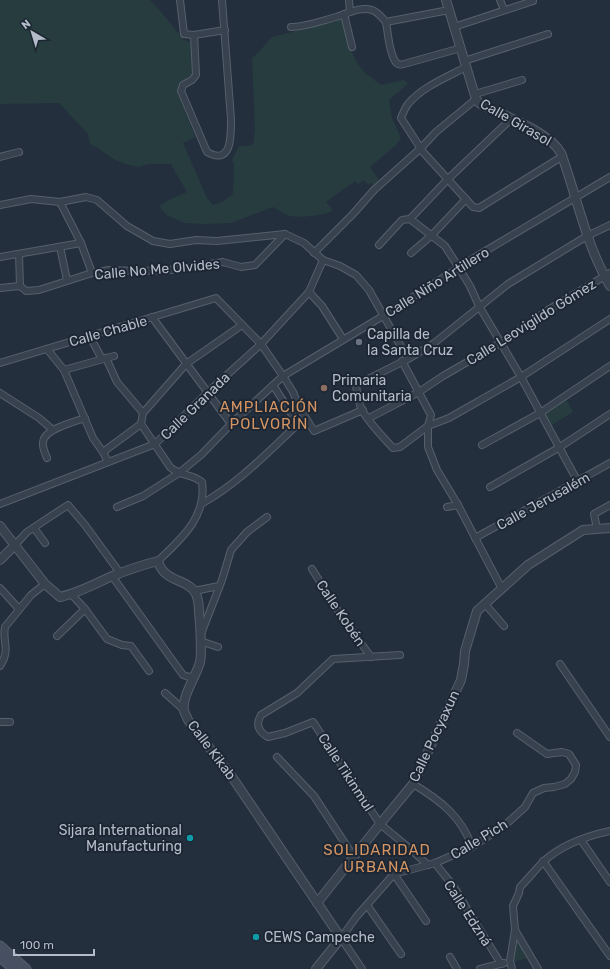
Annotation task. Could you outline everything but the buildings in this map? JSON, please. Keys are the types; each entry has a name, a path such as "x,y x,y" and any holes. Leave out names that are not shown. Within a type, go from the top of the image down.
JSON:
{"main road":[{"path":"0,946 26,969"},
{"path":"0,957 14,969"}],"street":[{"path":"180,0 184,34 194,35 225,30"},
{"path":"194,35 196,74 192,80 183,85 181,91 207,152 218,156 225,154 229,148 231,132 222,0"},
{"path":"349,0 350,12"},
{"name":"Calle Girasol","path":"446,0 465,64 479,103 534,129 557,146 563,156 587,236 607,275 610,286"},
{"path":"500,0 504,10"},
{"path":"454,27 533,1"},
{"path":"291,27 302,27 350,12 371,10 376,12 386,22 392,51 396,62 399,64 404,64 461,48"},
{"path":"386,22 449,10"},
{"path":"344,14 352,47"},
{"path":"548,34 465,64 414,97 407,106 401,118 421,148 473,207 479,208 563,156"},
{"path":"314,253 353,214 374,190 476,97 522,80"},
{"path":"379,246 402,220 410,218 448,179 511,119"},
{"path":"0,157 19,152"},
{"name":"Calle Niño Artillero","path":"117,507 143,496 179,473 201,455 231,424 284,376 610,177"},
{"path":"0,205 31,199 60,202 86,197 97,200 127,226 141,234 153,240 170,244 196,240 217,241 284,234 304,243 323,260 340,266 356,275 369,290 389,325 431,415 428,426 428,447 438,470 502,589"},
{"path":"411,253 432,235 466,199"},
{"path":"60,202 81,243 92,273"},
{"path":"410,218 446,246 470,286 479,306 500,343 521,377 578,482"},
{"path":"610,225 587,236 508,284 433,344 356,385 358,400 362,410 392,448 400,447 428,426 449,418 521,377 610,319"},
{"name":"Calle No Me Olvides","path":"0,288 20,286 26,291 39,290 67,280 109,270 170,270 223,262 241,266 254,265 284,234"},
{"path":"0,257 81,243"},
{"path":"60,247 67,280"},
{"path":"19,254 20,286"},
{"name":"Calle Granada","path":"0,504 155,444 207,393 261,344 309,292 323,260"},
{"name":"Calle Leovigildo Gómez","path":"369,418 419,392 443,376 500,343 548,310 607,275"},
{"path":"309,292 322,306 343,340"},
{"name":"Calle Chable","path":"0,363 216,298 242,325"},
{"path":"152,317 231,424"},
{"path":"103,452 141,424 143,413 186,364 242,325 261,344 284,376 299,407 314,432 362,410"},
{"path":"89,335 117,382 143,413"},
{"path":"47,349 64,370 93,438 108,462"},
{"path":"64,370 114,356"},
{"path":"482,446 540,413 610,366"},
{"path":"201,504 216,496 239,478 298,424 273,385"},
{"path":"0,393 39,418 53,430"},
{"path":"490,487 560,447 610,414"},
{"path":"47,458 43,443 45,435 53,430 85,418"},
{"path":"0,526 45,584 60,597 72,595 116,575 145,564 158,561 188,531 194,522 201,504 203,490 202,482 196,476 179,473 170,467 141,424"},
{"name":"Calle Jerusalém","path":"475,538 610,463"},
{"path":"431,473 438,470"},
{"path":"0,560 26,532 68,505 85,525 116,575 183,676 195,676"},
{"path":"447,507 458,505"},
{"path":"597,529 594,514 610,505"},
{"name":"Calle Kikab","path":"267,517 247,532 230,550 200,639 200,660 195,676 186,695 184,710 188,720 232,777 362,969"},
{"path":"34,528 45,543"},
{"path":"504,626 485,604 528,564 583,530 610,528"},
{"path":"158,561 163,572 188,586 194,592 200,613 200,639 218,647"},
{"name":"Calle Kobén","path":"312,569 342,617 371,657"},
{"path":"0,666 4,661 6,652 6,640 2,632 31,595 45,584"},
{"path":"194,592 219,586"},
{"path":"0,588 19,610"},
{"path":"72,595 85,609 107,639 122,645 131,646 149,671"},
{"name":"Calle Pocyaxun","path":"317,903 413,784 461,680 465,651 477,611 485,604"},
{"path":"57,636 85,609"},
{"path":"371,657 400,655"},
{"name":"Calle Tikinmul","path":"371,657 332,659 297,693 261,715 258,720 258,724 261,733 268,737 285,733 313,722 380,824 428,865"},
{"path":"560,664 610,737"},
{"path":"165,693 184,710"},
{"path":"0,722 10,722"},
{"name":"Calle Pich","path":"394,874 435,863 472,847 504,826 525,807 533,793 544,788 565,784 571,779 575,772 576,765 569,754 562,752 547,754 517,733"},
{"path":"276,757 314,796 354,857"},
{"path":"413,784 430,794 451,812 467,833 472,847"},
{"path":"512,969 510,962 514,930 513,906 520,887 544,861 562,848 597,834 610,831"},
{"path":"581,840 610,882"},
{"path":"544,861 610,956"},
{"name":"Calle Edzná","path":"435,863 459,894 466,908 501,964"},
{"path":"316,969 357,916 394,874 426,921"},
{"path":"367,905 401,954"},
{"path":"514,930 538,969"},
{"path":"450,957 457,969"},
{"path":"480,969 510,962"}],"green space":[{"path":"0,0 150,0 184,40 191,42 192,74 181,82 177,91 195,137 183,143 207,198 213,205 222,202 233,194 234,164 232,160 239,146 248,146 253,144 255,130 252,58 272,37 343,19 353,54 358,64 369,76 381,85 404,80 408,84 389,100 392,118 401,138 396,145 370,167 379,180 375,187 371,183 368,185 364,180 358,184 355,181 326,202 333,210 324,214 294,217 273,207 231,223 185,223 168,216 161,209 160,205 187,192 171,164 148,164 139,167 125,164 113,159 90,144 88,134 59,103 0,104"},
{"path":"566,399 573,412 552,425 544,413"},
{"path":"517,939 530,957 514,962"}],"place":[{"name":"Capilla de la Santa Cruz","path":"359,342"},
{"name":"Primaria Comunitaria","path":"324,388"},
{"name":"Sijara International Manufacturing","path":"190,838"},
{"name":"CEWS Campeche","path":"256,937"}],"district":[{"name":"AMPLIACIÓN POLVORÍN","path":"269,416"},
{"name":"SOLIDARIDAD URBANA","path":"377,858"}]}
